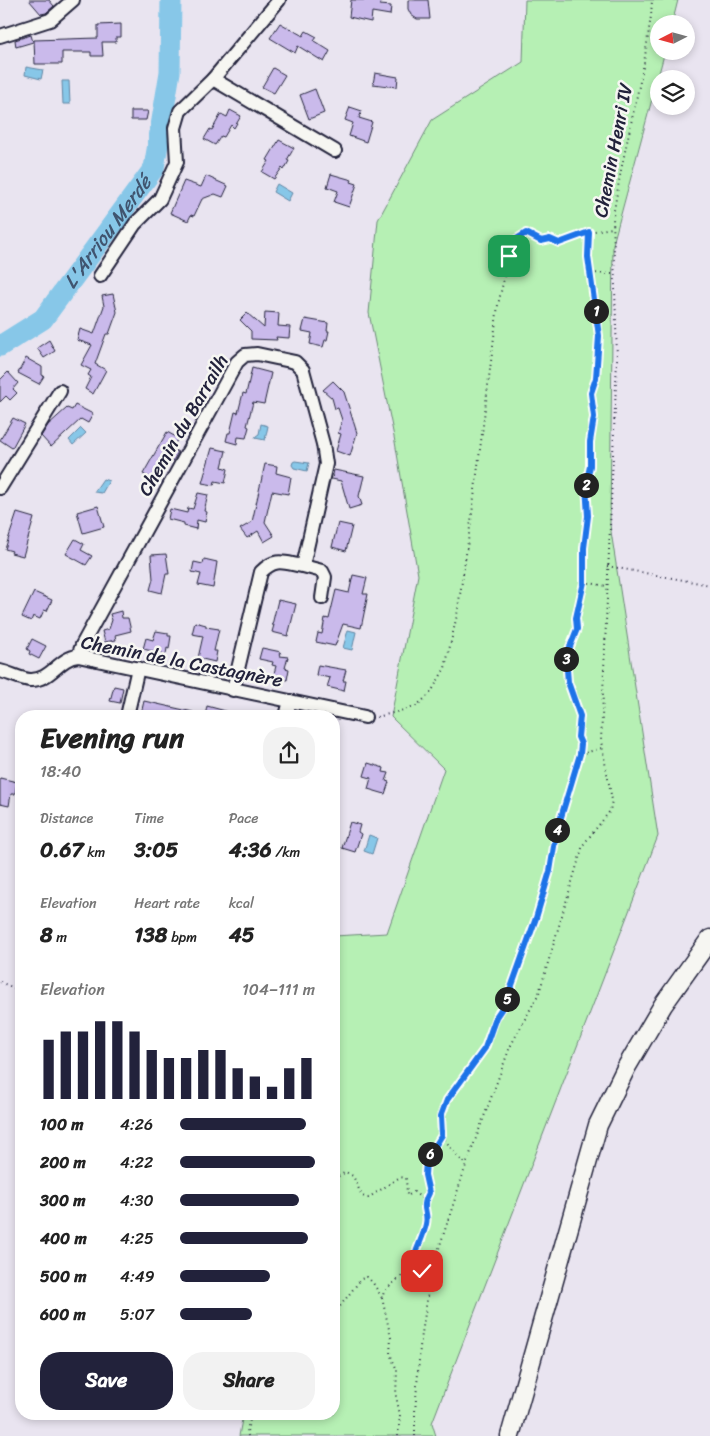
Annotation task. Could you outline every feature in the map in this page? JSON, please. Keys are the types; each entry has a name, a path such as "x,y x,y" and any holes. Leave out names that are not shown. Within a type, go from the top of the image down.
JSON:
{"main road":[{"path":"510,1436 598,1125 626,1068 663,1005 710,939"},
{"path":"519,1436 595,1165 626,1068"}],"street":[{"path":"0,36 50,20 73,0"},
{"path":"100,276 135,224 160,200 177,162 175,128 180,111 213,78 279,0"},
{"path":"213,78 334,151"},
{"name":"Chemin du Barrailh","path":"78,656 82,645 237,362 245,355 257,354 295,362 303,370 323,444 326,464 304,566"},
{"path":"0,488 60,391"},
{"path":"233,690 261,572 269,564 278,562 322,571 325,577 322,598"},
{"name":"Chemin de la Castagnère","path":"0,671 28,680 36,680 46,677 62,661 78,656 332,710"},
{"path":"128,710 138,668"},
{"path":"288,710 290,701"},
{"name":"Chemin de la Castagnère","path":"340,712 365,717"}],"path":[{"name":"Chemin Henri IV","path":"415,1436 420,1347 431,1273 466,1165 510,1047 539,993 583,846 610,811 612,800 601,741 617,360 612,216 620,170 644,63 652,0"},
{"path":"365,717 382,717 415,707 430,694 445,668 457,615 472,514 498,305 509,256 515,240 526,233 541,241 550,239 559,243 589,232 612,228"},
{"path":"466,1165 452,1150 442,1135 441,1116 447,1100 485,1048 496,1017 506,1002 536,918 550,871 556,834 580,754 581,744 578,737 580,716 568,682 566,657 577,629 576,618 584,582 584,548 588,516 586,485 590,466 590,442 594,417 591,393 596,378 599,336 588,257 589,232"},
{"path":"591,273 614,274"},
{"path":"608,566 710,585"},
{"path":"584,582 607,586"},
{"path":"580,754 602,748"},
{"path":"0,982 15,988"},
{"path":"424,1201 429,1193 425,1175 426,1161 442,1135"},
{"path":"340,1176 346,1172 354,1176 362,1196 368,1198 400,1177 406,1178 407,1196 414,1192 424,1201 427,1222 414,1256 413,1266 391,1284 384,1292 382,1298"},
{"path":"413,1266 431,1273"},
{"path":"340,1306 360,1279 367,1277 382,1298 391,1338 390,1354 397,1370 396,1396 400,1415 398,1436"},
{"path":"248,1436 247,1429 250,1420"}],"green space":[{"path":"525,0 678,0 674,15 650,15 650,60 663,60 660,70 650,70 650,107 613,244 610,525 658,836 432,1423 436,1436 239,1436 242,1420 340,1420 340,936 387,933 444,769 391,717 418,575 395,442 369,313 378,220 432,120 523,62"}],"water":[{"path":"26,67 43,70 41,79 25,75"},
{"path":"62,81 69,81 70,104 63,104"},
{"path":"277,184 292,193 288,201 273,192"},
{"path":"261,424 268,426 265,440 255,438 259,434"},
{"path":"81,428 86,433 73,445 69,440"},
{"path":"295,461 309,463 307,471 294,468 292,465"},
{"path":"103,479 109,481 102,493 94,492"},
{"path":"348,630 356,632 352,650 343,648"},
{"path":"369,835 377,838 372,854 364,851"}],"building":[{"path":"29,0 49,0 54,6 46,13 41,14"},
{"path":"351,0 381,0 380,5 391,6 390,15 372,12 371,22 349,17"},
{"path":"408,0 428,0 430,19 417,19 411,15 408,9"},
{"path":"280,23 303,36 306,31 317,37 314,41 330,51 324,62 298,46 295,53 270,38"},
{"path":"121,24 121,37 116,37 116,42 102,42 103,56 91,56 91,52 62,52 62,64 35,64 34,40 98,38 98,25"},
{"path":"31,35 33,42 16,47 15,40"},
{"path":"273,68 285,75 274,93 262,87"},
{"path":"375,73 398,77 397,87 373,84"},
{"path":"315,89 324,113 309,119 300,95"},
{"path":"350,107 362,111 359,118 372,122 366,142 349,136 353,123 345,120"},
{"path":"230,110 241,116 234,128 231,125 224,137 221,136 215,145 204,139 210,129 212,130 221,114 227,117"},
{"path":"131,111 148,111 146,120 131,120"},
{"path":"279,140 294,148 284,170 282,168 274,179 262,172"},
{"path":"331,174 352,180 351,182 357,184 349,207 334,202 338,191 327,187"},
{"path":"206,176 228,186 223,197 215,194 202,199 194,216 191,215 188,221 170,213 184,181 201,187"},
{"path":"113,294 117,312 109,334 106,334 95,364 106,370 93,394 85,389 91,377 88,375 91,370 81,365 92,345 77,340 80,329 94,334 104,306 102,296"},
{"path":"265,312 279,313 278,326 290,327 289,338 276,337 277,340 251,339 251,331 240,320 247,313 264,328"},
{"path":"305,319 328,323 327,331 329,331 323,347 310,344 312,333 302,331"},
{"path":"49,340 55,351 44,358 37,348"},
{"path":"26,358 42,367 42,375 44,376 39,384 18,373"},
{"path":"252,368 271,373 264,404 253,402 246,438 238,437 237,444 226,441 235,412 238,413 243,393 246,394"},
{"path":"8,372 18,383 13,389 17,393 10,400 6,396 0,402 0,380"},
{"path":"333,381 344,392 357,433 350,456 336,451 341,434 338,433 342,420 338,408 335,409 332,398 323,390"},
{"path":"75,405 93,414 88,423 81,419 51,447 41,436 48,425 67,408 72,410"},
{"path":"13,418 25,424 12,448 0,440"},
{"path":"167,432 178,438 172,449 178,452 173,461 164,456 152,479 143,474"},
{"path":"212,448 226,451 222,467 228,469 225,483 215,481 214,485 202,483"},
{"path":"265,464 277,466 276,473 291,477 288,494 272,491 265,522 274,536 264,542 258,531 247,538 240,529 252,522"},
{"path":"334,470 364,476 359,496 362,505 349,509 341,481 332,479"},
{"path":"198,493 208,495 204,511 207,512 205,522 197,520 196,529 184,526 184,523 168,519 170,509 187,513 188,508 193,509"},
{"path":"98,506 104,527 83,533 77,512"},
{"path":"17,513 34,518 23,556 11,553 12,551 5,549"},
{"path":"338,523 352,526 346,551 332,547"},
{"path":"75,539 84,544 81,550 92,556 86,565 66,554"},
{"path":"166,554 169,574 166,574 162,593 150,590 153,579 151,555"},
{"path":"204,559 217,562 213,588 198,585 201,574 192,572 194,562 203,564"},
{"path":"353,575 367,578 363,594 368,594 361,628 343,624 335,646 316,642 318,633 322,634 325,618 329,619 336,590 349,593"},
{"path":"34,592 52,600 47,611 44,610 40,619 33,616 31,621 22,617"},
{"path":"278,600 296,604 288,636 272,632"},
{"path":"121,611 122,618 128,618 131,631 115,635 116,640 105,642 102,631 109,629 112,620 110,614"},
{"path":"195,622 206,625 206,627 219,629 214,651 217,651 215,662 198,658 203,636 192,634"},
{"path":"156,631 168,633 168,636 171,636 169,649 167,648 166,654 143,649 146,638 153,640"},
{"path":"32,639 46,646 39,659 29,654 30,651 27,649"},
{"path":"262,648 281,652 280,656 288,657 285,668 289,669 287,680 273,677 276,666 272,665 273,662 259,659"},
{"path":"318,665 346,670 343,681 346,681 344,691 327,687 330,678 316,675"},
{"path":"114,686 123,688 120,703 110,701"},
{"path":"144,701 184,710 142,710"},
{"path":"207,706 222,710 206,710"},
{"path":"368,763 384,768 383,772 389,773 386,781 389,782 385,794 368,789 371,778 364,776"},
{"path":"0,778 15,782 15,794 11,794 9,806 0,804"},
{"path":"350,822 360,825 358,832 361,834 355,852 342,848"}],"waterway":[{"name":"L'Arriou Merdé","path":"0,346 43,319 154,168 170,72 171,0"}],"route":[{"path":"422,1271 413,1266 414,1256 427,1222 424,1210 424,1201 429,1193 425,1175 426,1161 442,1135 441,1116 447,1100 485,1048 496,1017 506,1002 536,918 550,871 556,834 580,754 581,744 578,737 580,716 568,682 566,657 577,629 576,618 584,582 584,548 588,516 586,485 590,466 590,442 594,417 591,393 596,378 599,336 588,257 589,232 559,243 550,239 541,241 526,233 515,240 509,256"}]}
